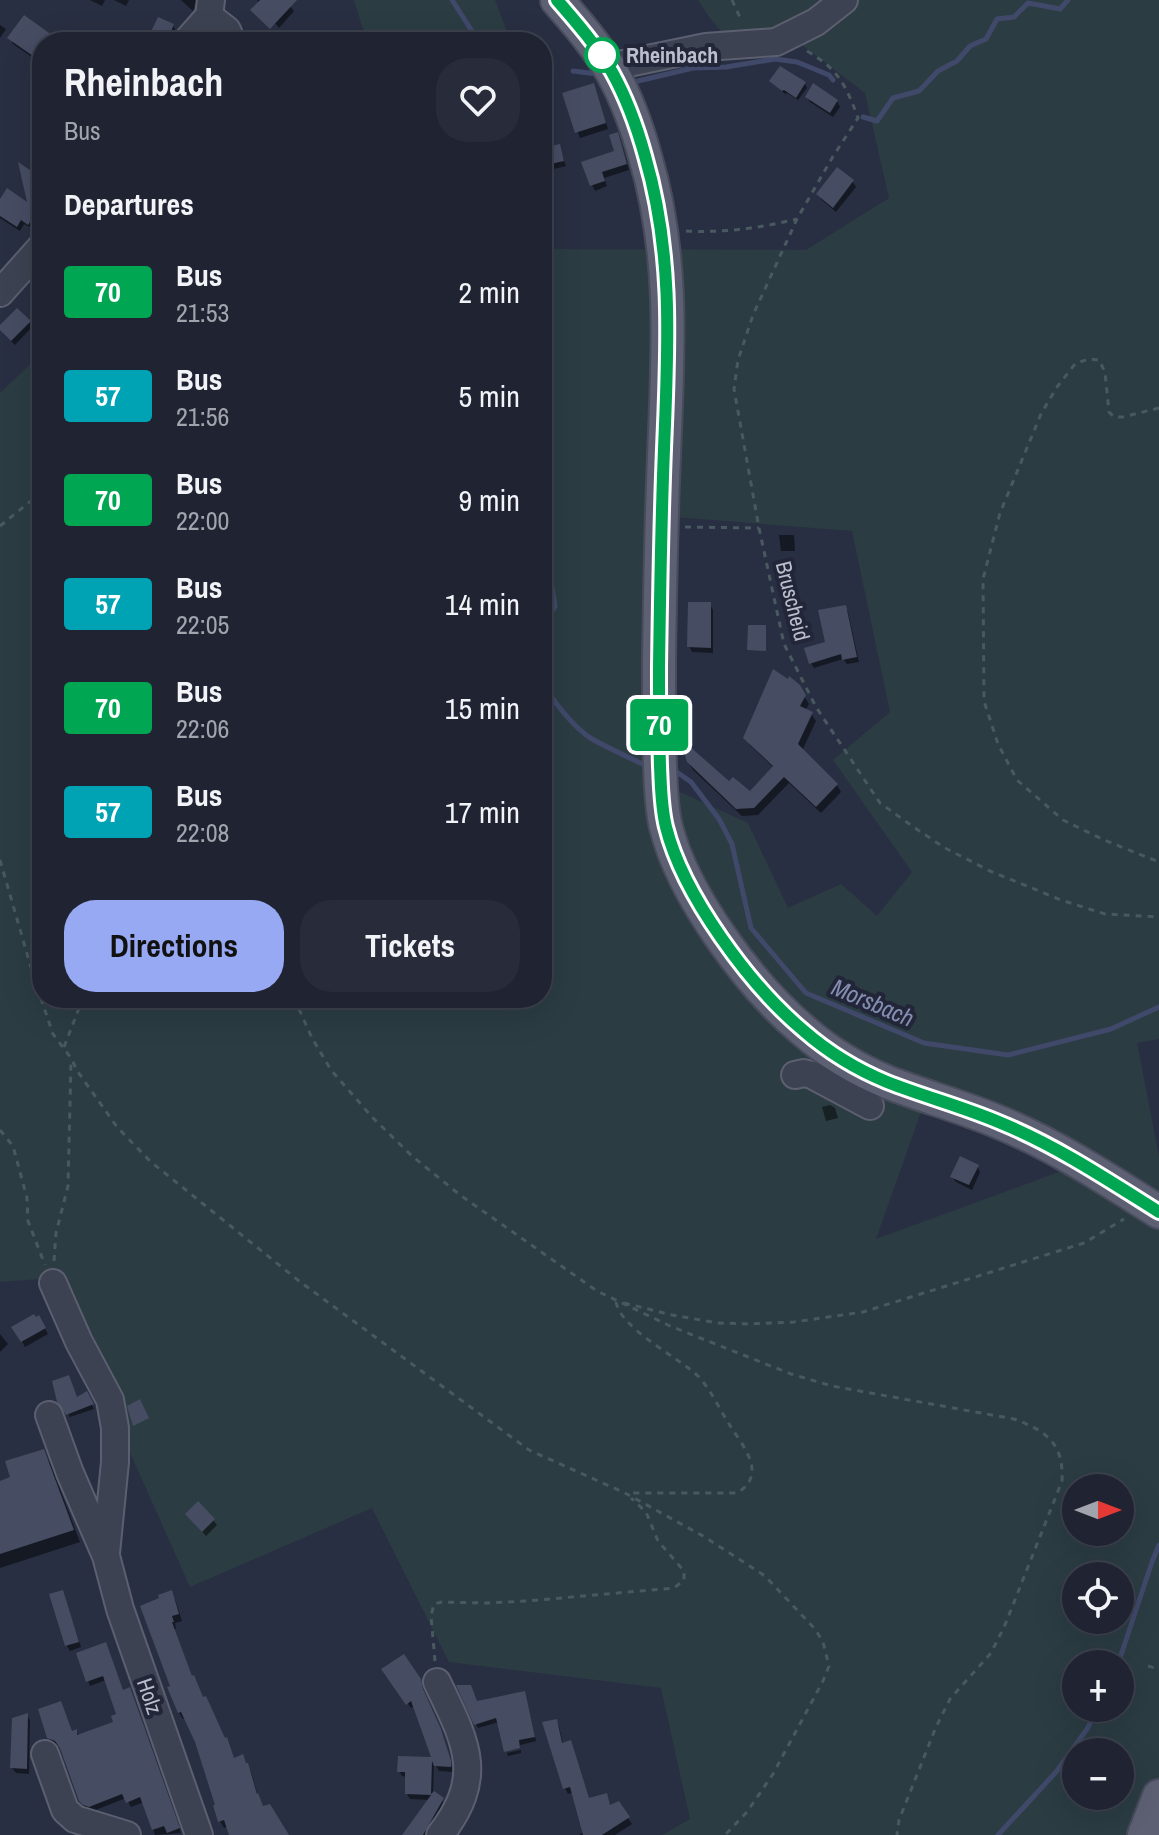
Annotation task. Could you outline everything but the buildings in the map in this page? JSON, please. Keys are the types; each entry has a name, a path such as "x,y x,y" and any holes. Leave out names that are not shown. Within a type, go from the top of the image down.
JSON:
{"main road":[{"path":"557,0 589,37 623,92 637,126 662,231 669,343 661,526 660,766 665,825 674,853 713,926 744,967 803,1030 841,1058 873,1102 1002,1123 1081,1163 1144,1215"},
{"path":"1144,1835 1159,1796"}],"street":[{"path":"609,67 706,47 776,42 816,22 844,0"},
{"path":"193,32 210,8 228,32"},
{"path":"0,293 32,257"},
{"path":"795,1075 812,1075 873,1102"},
{"name":"Holz","path":"53,1283 79,1342 110,1400 115,1428 115,1462 106,1556"},
{"name":"Holz","path":"49,1415 106,1556 120,1609 199,1835"},
{"path":"437,1682 463,1743 468,1776 459,1808 440,1835"},
{"path":"45,1754 65,1810 75,1819 127,1835"}],"path":[{"path":"662,231 753,229 797,219 858,118 847,88 825,62 804,50 776,42"},
{"name":"Bruscheid","path":"797,219 753,315 738,360 734,389 784,644 816,707 880,803 945,848 990,871 1061,900 1105,914 1159,917"},
{"path":"1159,408 1114,417 1109,412 1105,372 1099,360 1088,359 1075,364 1041,414 1000,513 983,579 983,631 984,701 998,744 1017,780 1063,820 1159,862"},
{"path":"0,526 32,500"},
{"path":"661,526 759,528"},
{"path":"0,860 32,969"},
{"path":"43,1008 53,1034 78,1072 117,1127 151,1162 299,1281 529,1450 625,1493 703,1536 765,1576 815,1629 827,1653 829,1666 823,1681 773,1774 747,1812 725,1835"},
{"path":"64,1048 79,1008"},
{"path":"298,1008 331,1070 412,1156 460,1195 616,1302 791,1374 832,1386 1014,1419 1037,1427 1049,1437 1059,1451 1063,1465 1062,1481 991,1653 950,1699 936,1727 899,1820 897,1835"},
{"path":"53,1283 56,1233 68,1186 71,1058"},
{"path":"0,1130 13,1146 27,1198 28,1221 53,1283"},
{"path":"616,1302 718,1323 794,1322 863,1312 1084,1243 1118,1222 1144,1215"},
{"path":"616,1302 618,1311 638,1331 697,1375 707,1387 745,1447 752,1466 750,1482 737,1493 625,1493"},
{"path":"437,1682 431,1616 434,1604 527,1601 674,1588 684,1580 684,1571 658,1541 646,1512 625,1493"},
{"path":"1148,1666 1159,1669"}],"shaded area":[{"path":"354,0 495,0 507,32 364,32"},
{"path":"698,0 1159,0 1159,1039 1137,1043 1159,1156 1159,1835 662,1835 690,1819 661,1688 449,1662 372,1508 190,1587 52,1278 0,1282 0,393 32,363 32,1008 552,1008 552,249 806,250 889,198 865,93 785,32 727,39","holes":["648,515 852,531 890,712 833,760 912,872 877,916 841,884 788,908 748,823 651,779","923,1106 1067,1169 876,1239"]}],"waterway":[{"name":"Morsbach","path":"452,0 473,32"},
{"name":"Rheinbach","path":"863,117 877,121 893,98 919,91 938,71 957,61 970,46 986,39 997,19 1014,17 1028,3 1060,9 1068,0"},
{"name":"Rheinbach","path":"638,81 693,68 726,67 775,59 797,62 829,75 833,80"},
{"name":"Rheinbach","path":"573,71 597,74"},
{"name":"Morsbach","path":"552,587 555,606 552,612"},
{"name":"Morsbach","path":"552,697 585,734 649,767"},
{"name":"Morsbach","path":"671,768 691,782 719,819 732,844 751,928 806,993 924,1043 1008,1055 1111,1029 1159,1007"},
{"name":"Morsbach","path":"1123,1650 1159,1545"},
{"name":"Morsbach","path":"998,1835 1056,1772 1091,1722"}],"bus line":[{"name":"70","path":"557,0 604,58 629,106 650,172 662,231 669,343 661,526 661,798 674,853 693,892 713,926 772,999 803,1030 841,1058 884,1081 1002,1123 1081,1163 1159,1212"}],"place":[{"name":"Rheinbach","path":"602,55"}]}
